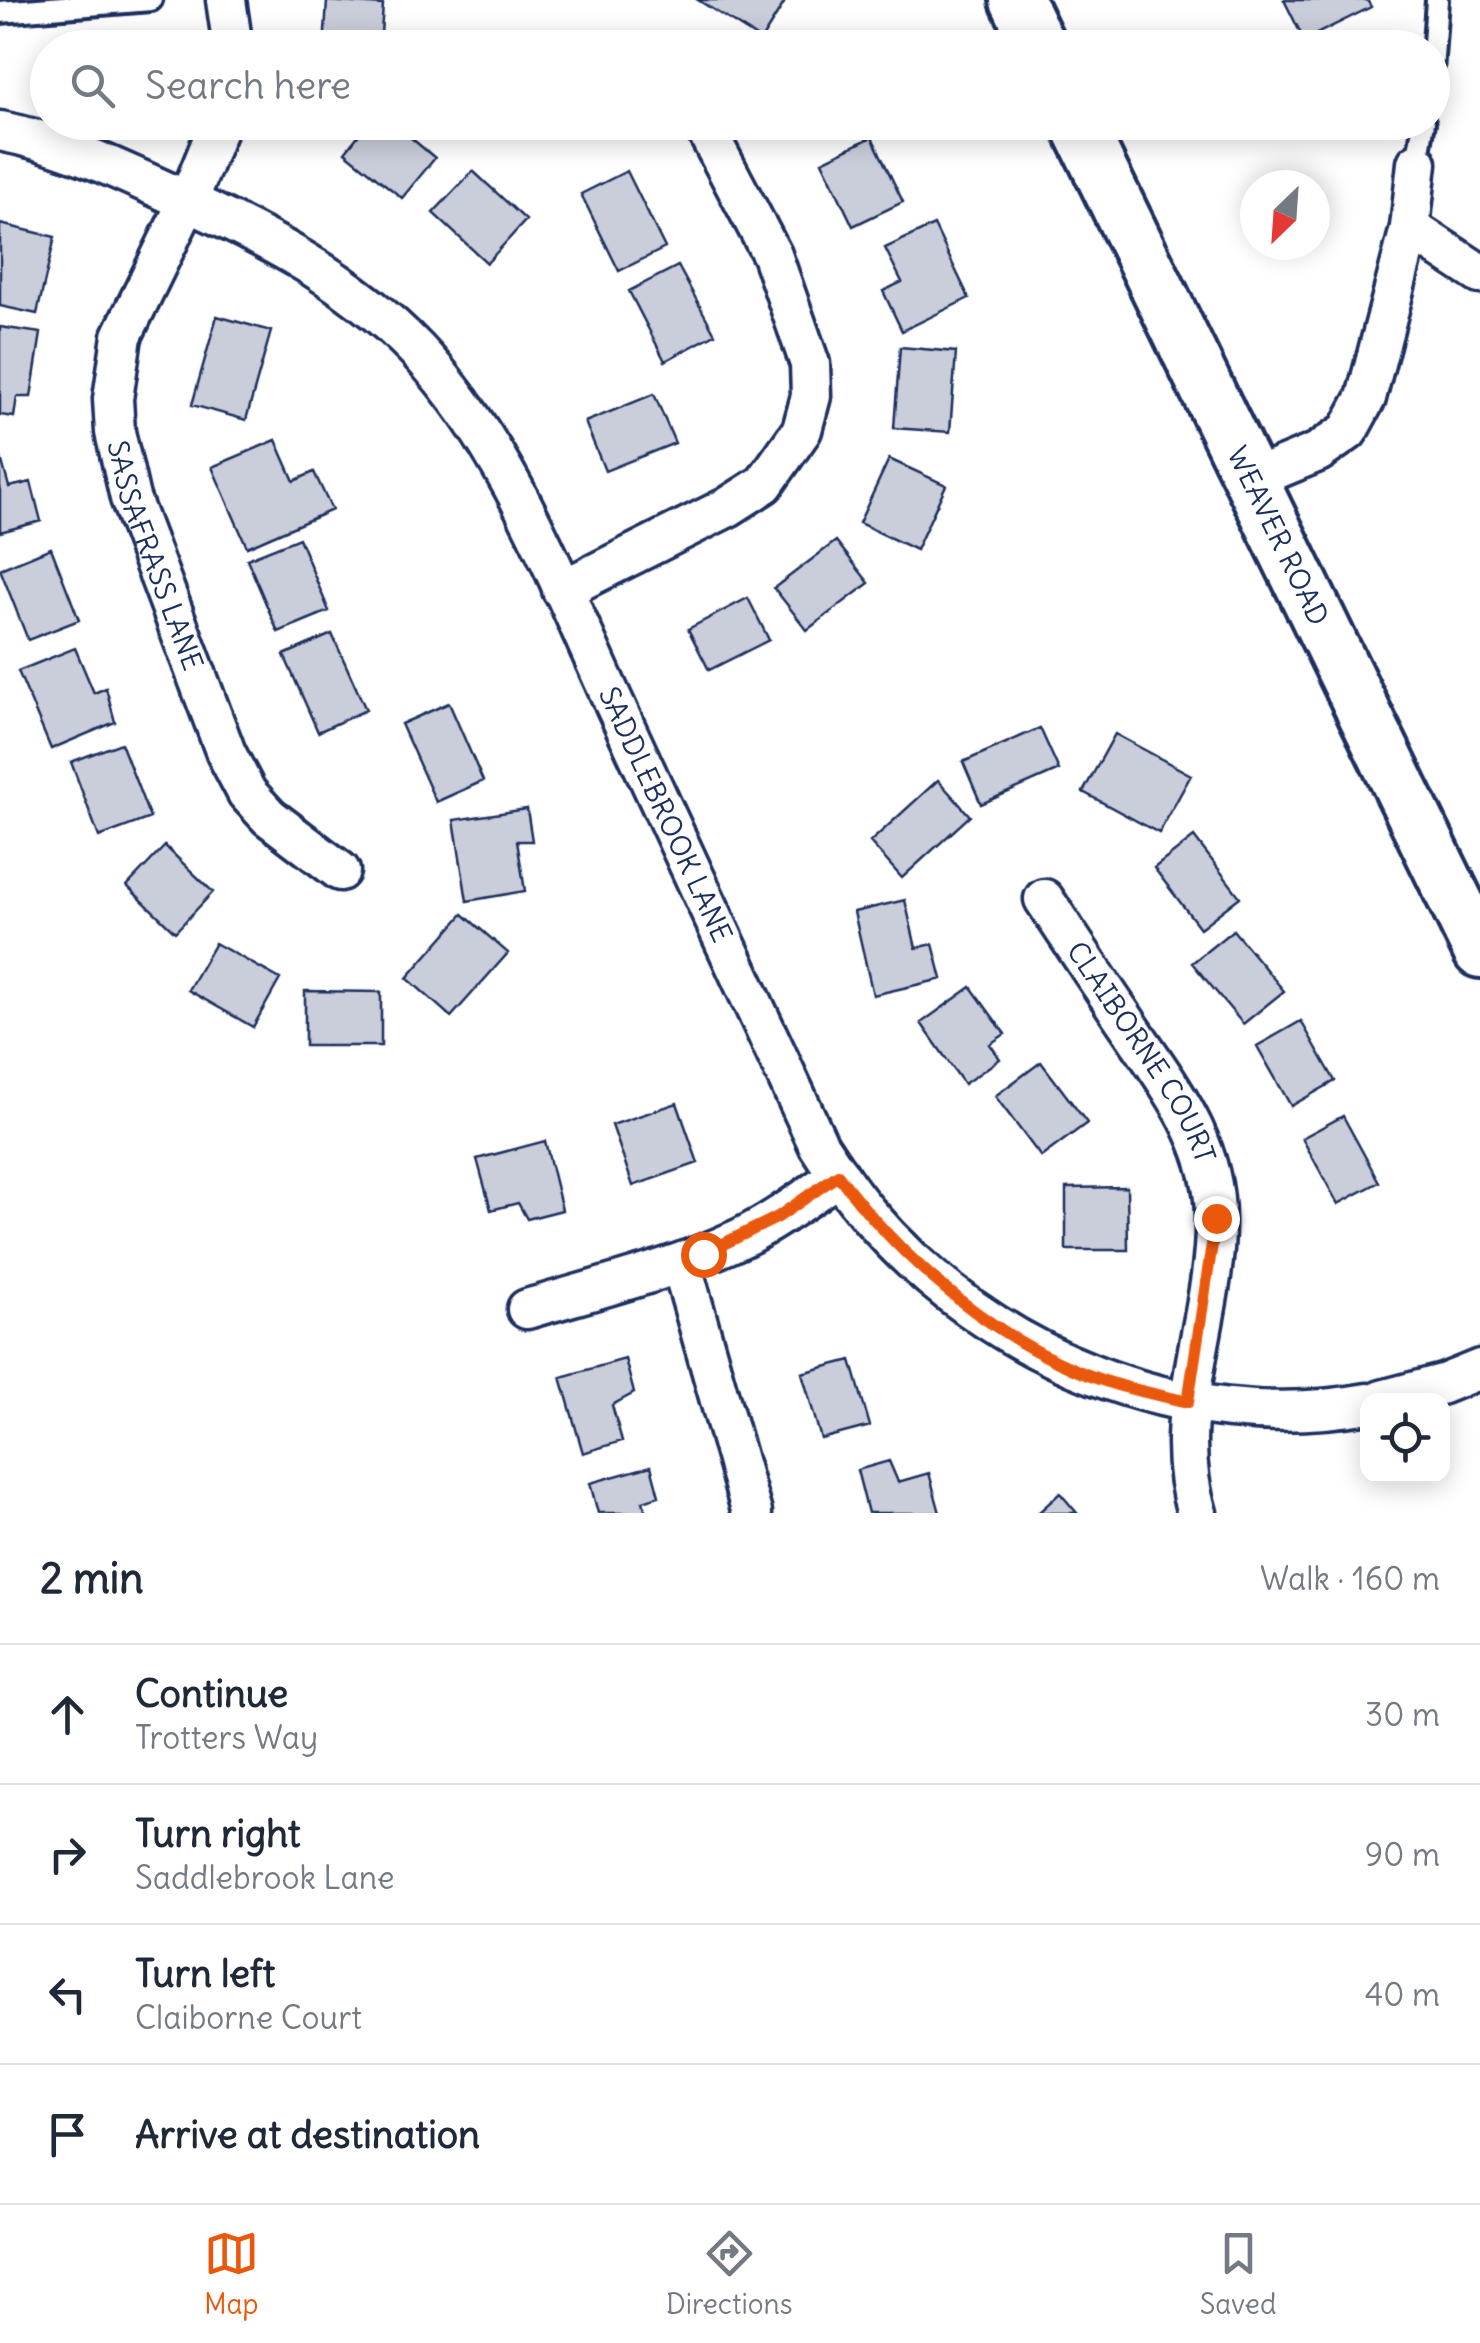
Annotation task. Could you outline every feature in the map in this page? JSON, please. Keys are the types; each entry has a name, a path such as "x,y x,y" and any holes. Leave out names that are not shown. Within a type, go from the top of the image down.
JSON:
{"main road":[{"path":"1017,0 1031,30"},
{"name":"WEAVER ROAD","path":"1085,140 1480,951"}],"street":[{"path":"226,0 230,30"},
{"name":"SADDLEBROOK LANE","path":"0,131 30,138"},
{"name":"SADDLEBROOK LANE","path":"36,140 72,149 261,234 314,266 368,305 417,350 455,394 488,441 562,590 819,1146 867,1214 900,1248 974,1310 1030,1345 1096,1376 1188,1402 1288,1411 1360,1404"},
{"name":"SASSAFRASS LANE","path":"213,140 188,201 122,336 113,399 120,463 226,753 248,793 269,817 340,871"},
{"path":"562,590 728,508 764,484 802,430 811,396 810,364 772,256 711,140"},
{"path":"1250,480 1318,452 1348,431 1366,398 1410,228 1418,162"},
{"path":"1410,228 1480,274"},
{"name":"CLAIBORNE COURT","path":"1044,899 1186,1112 1210,1170 1216,1218 1188,1402 1187,1451 1196,1513"},
{"path":"527,1310 681,1262 742,1238 838,1175"},
{"path":"681,1262 752,1513"},
{"path":"1408,1393 1480,1369"}],"lane":[{"path":"0,12 151,0"},
{"path":"1435,30 1437,0"},
{"path":"1418,162 1421,140"}],"building":[{"path":"698,0 786,0 767,30 745,30"},
{"path":"1284,0 1367,0 1371,7 1324,30 1299,30"},
{"path":"327,1 383,5 381,30 325,30"},
{"path":"355,140 414,140 435,158 402,198 345,152"},
{"path":"873,140 903,202 853,226 822,161"},
{"path":"473,171 526,220 487,263 433,213"},
{"path":"627,171 665,248 619,271 581,194"},
{"path":"0,224 55,237 37,314 0,306"},
{"path":"934,225 969,298 902,331 883,291 902,282 885,248"},
{"path":"678,266 715,334 665,361 629,291"},
{"path":"217,316 271,331 246,420 192,405"},
{"path":"0,327 41,333 31,397 17,397 14,417 0,415"},
{"path":"900,347 956,352 950,432 894,428"},
{"path":"654,394 675,443 605,471 585,422"},
{"path":"276,440 294,481 314,472 332,510 247,547 212,467"},
{"path":"0,454 9,487 31,482 41,521 0,532"},
{"path":"889,459 946,485 916,550 859,523"},
{"path":"299,538 329,611 278,632 247,559"},
{"path":"836,541 869,583 807,630 774,588"},
{"path":"51,548 79,620 28,640 0,569"},
{"path":"748,598 769,640 709,670 688,629"},
{"path":"332,634 366,710 318,732 284,655"},
{"path":"75,648 94,693 106,688 115,722 51,749 18,671"},
{"path":"449,703 483,781 436,802 401,724"},
{"path":"1040,728 1059,770 981,804 963,762"},
{"path":"1115,734 1191,775 1159,833 1083,792"},
{"path":"121,743 150,818 99,837 71,762"},
{"path":"938,780 970,816 902,878 870,842"},
{"path":"527,809 532,841 517,841 525,891 467,901 454,820"},
{"path":"1194,837 1240,897 1200,928 1154,868"},
{"path":"165,846 213,892 175,932 127,886"},
{"path":"905,900 916,948 933,944 942,979 873,995 854,912"},
{"path":"463,914 508,953 451,1017 407,978"},
{"path":"1233,930 1284,991 1243,1024 1192,963"},
{"path":"215,943 280,979 253,1027 188,990"},
{"path":"971,987 1005,1034 990,1044 1000,1059 964,1084 921,1023"},
{"path":"305,991 381,992 381,1046 305,1046"},
{"path":"1301,1021 1335,1081 1291,1106 1257,1046"},
{"path":"1041,1062 1087,1123 1041,1157 995,1096"},
{"path":"677,1103 698,1163 633,1186 612,1125"},
{"path":"1343,1116 1379,1182 1338,1204 1302,1138"},
{"path":"545,1141 562,1210 527,1219 518,1203 491,1210 477,1159"},
{"path":"1127,1187 1128,1250 1066,1250 1066,1188"},
{"path":"625,1359 634,1393 612,1405 622,1441 583,1453 561,1377"},
{"path":"851,1360 870,1426 821,1439 802,1373"},
{"path":"889,1461 898,1482 929,1473 940,1513 868,1513 857,1470"},
{"path":"651,1466 659,1496 643,1501 646,1513 598,1513 590,1483"},
{"path":"1060,1493 1077,1513 1038,1513"}],"route":[{"path":"703,1254 778,1217 838,1175 867,1214 900,1248 974,1310 1014,1336 1112,1384 1188,1402 1216,1218"}]}
